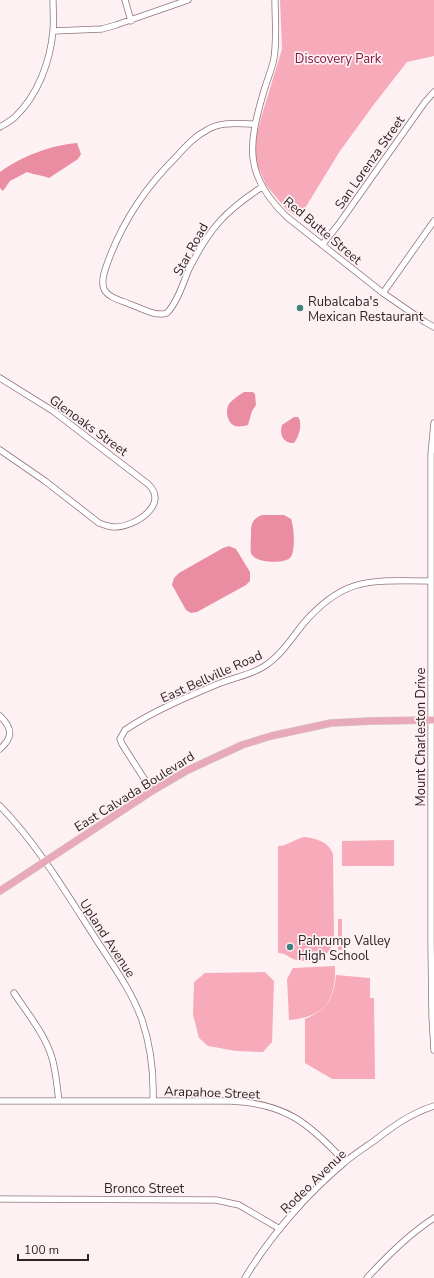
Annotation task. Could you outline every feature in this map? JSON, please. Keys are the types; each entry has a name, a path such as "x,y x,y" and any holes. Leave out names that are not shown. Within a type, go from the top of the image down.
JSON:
{"main road":[{"name":"East Calvada Boulevard","path":"0,891 152,791 188,770 242,745 271,736 331,723 433,720"}],"street":[{"path":"0,127 14,118 22,110 38,84 47,64 53,31 53,0"},
{"path":"125,0 131,21"},
{"path":"53,31 102,29 131,21 188,0"},
{"name":"Red Butte Street","path":"275,0 274,59 254,124 252,139 253,160 257,176 262,187 277,207 322,245 383,292 419,318 434,326"},
{"name":"San Lorenza Street","path":"322,245 338,225 425,102 434,92"},
{"name":"Star Road","path":"254,124 226,124 207,129 193,140 157,176 122,229 106,266 103,284 107,293 114,298 158,314 167,312 171,309 204,242 215,226 232,208 262,187"},
{"path":"383,292 434,221"},
{"name":"Glenoaks Street","path":"0,378 54,411 121,462 153,488 156,498 153,506 148,512 136,521 124,526 107,526 100,523 35,474 0,450"},
{"name":"Mount Charleston Drive","path":"434,423 432,454 433,720 431,942 434,1050"},
{"name":"East Bellville Road","path":"152,791 122,744 120,739 125,730 183,699 250,673 264,666 281,650 315,610 336,594 347,588 366,582 432,581"},
{"path":"0,716 8,725 10,733 7,742 0,749"},
{"name":"Upland Avenue","path":"0,806 26,834 46,861 135,1002 152,1062 154,1077 153,1101"},
{"path":"14,993 38,1028 52,1056 59,1101"},
{"name":"Arapahoe Street","path":"0,1101 246,1102 272,1107 294,1117 314,1130 345,1162"},
{"name":"Rodeo Avenue","path":"245,1278 280,1229 318,1186 345,1162 392,1127 412,1115 434,1106"},
{"name":"Bronco Street","path":"0,1199 216,1200 239,1205 280,1229"},
{"path":"367,1278 382,1261 434,1218"}],"green space":[{"name":"Discovery Park","path":"280,0 434,0 434,56 407,62 340,151 299,218 286,209 266,185 252,153 282,49"},
{"path":"304,837 322,841 328,846 333,854 334,940 332,947 324,956 312,961 299,961 284,954 278,953 278,846 285,845"},
{"path":"394,840 394,866 342,866 342,841"},
{"path":"338,919 342,919 342,950 338,950"},
{"path":"335,966 333,989 326,1005 311,1015 289,1020 287,979 293,968"},
{"path":"265,972 274,981 272,1043 263,1052 236,1051 208,1046 199,1038 193,1015 194,982 205,973"},
{"path":"336,975 370,978 370,998 374,998 375,1079 332,1079 305,1063 305,1019 319,1012 328,1002 331,997"}],"shaded area":[{"path":"77,143 81,154 78,159 49,178 27,172 10,181 3,191 0,188 0,172 17,161 46,149"},
{"path":"244,392 253,392 255,394 256,405 252,411 248,425 235,426 230,422 227,413 228,407 232,400"},
{"path":"294,417 298,417 300,430 294,443 290,443 283,438 281,428 282,425"},
{"path":"262,515 284,515 291,519 294,533 294,545 292,555 287,560 276,562 263,561 253,556 251,553 252,525 256,518"},
{"path":"229,546 236,549 250,572 250,581 246,585 197,612 191,613 186,610 172,585 174,578 179,573"}],"place":[{"name":"Rubalcaba's Mexican Restaurant","path":"300,308"},
{"name":"Pahrump Valley High School","path":"290,947"}]}
